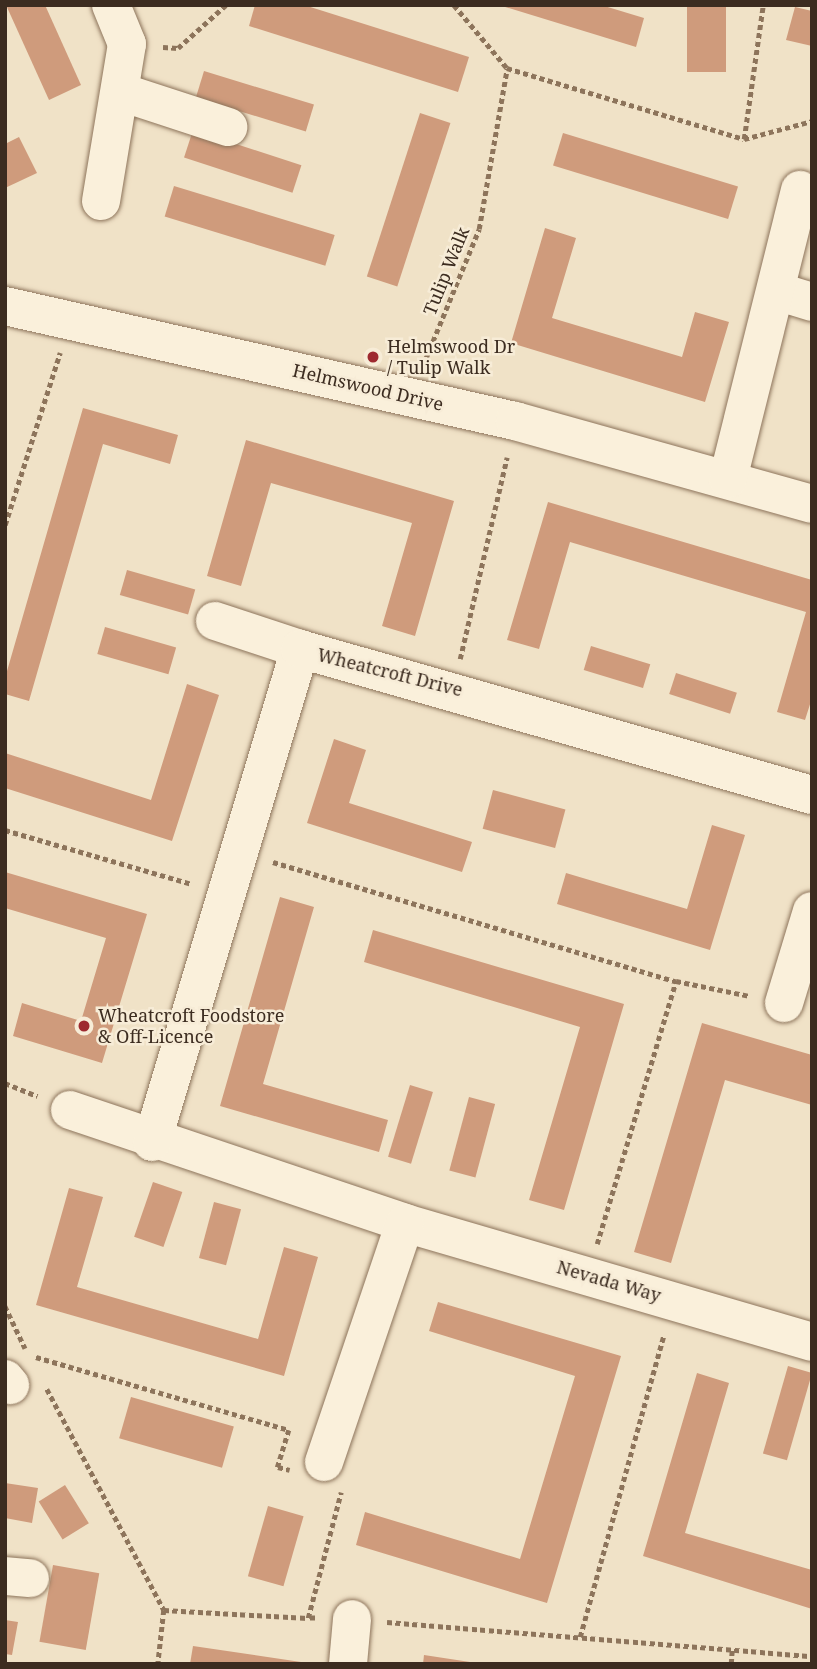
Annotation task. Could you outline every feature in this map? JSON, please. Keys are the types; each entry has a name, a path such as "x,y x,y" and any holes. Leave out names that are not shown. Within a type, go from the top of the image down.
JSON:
{"street":[{"path":"101,201 127,44 111,5"},
{"path":"121,92 228,127"},
{"path":"728,480 800,190"},
{"path":"776,291 812,302"},
{"name":"Helmswood Drive","path":"5,306 71,318 515,421 812,504"},
{"path":"215,621 300,649"},
{"name":"Wheatcroft Drive","path":"152,1142 235,851 300,649 453,688 812,795"},
{"path":"784,1003 812,911"},
{"name":"Nevada Way","path":"70,1110 152,1142 405,1223 812,1342"},
{"path":"325,1477 405,1223"},
{"path":"348,1664 352,1619"}],"path":[{"path":"127,44 178,48 226,5"},
{"path":"454,5 507,68 744,139 812,121"},
{"path":"744,139 762,5"},
{"name":"Tulip Walk","path":"410,397 479,229 507,68"},
{"path":"5,525 71,318"},
{"path":"453,688 515,421"},
{"path":"5,830 223,894"},
{"path":"235,851 676,981 784,1003"},
{"path":"588,1275 676,981"},
{"path":"580,1637 673,1300"},
{"path":"5,1306 24,1373 164,1610 158,1664"},
{"path":"24,1373 289,1430 278,1467 325,1477 308,1618"},
{"path":"164,1610 352,1619 812,1656"},
{"path":"731,1664 732,1650"}],"building":[{"path":"6,5 45,5 81,85 49,100"},
{"path":"255,5 304,5 469,57 458,92 249,26"},
{"path":"601,5 644,18 636,47 502,6"},
{"path":"687,5 726,5 726,72 687,72"},
{"path":"795,7 812,11 812,46 786,40"},
{"path":"204,71 314,105 306,131 196,98"},
{"path":"420,113 450,123 397,286 367,277"},
{"path":"193,130 301,165 292,193 184,158"},
{"path":"563,133 738,187 728,219 553,166"},
{"path":"19,137 37,173 5,188 5,144"},
{"path":"174,186 335,235 325,266 165,217"},
{"path":"545,228 576,238 552,318 682,357 695,312 729,322 705,402 511,343"},
{"path":"83,408 178,435 170,464 103,444 29,701 5,694 5,678"},
{"path":"246,440 454,501 415,636 382,626 412,523 271,483 241,586 207,576"},
{"path":"548,502 812,580 812,698 805,720 777,712 806,612 570,542 539,649 507,640"},
{"path":"127,570 195,590 188,615 120,595"},
{"path":"105,627 176,647 168,674 97,654"},
{"path":"591,646 650,664 643,688 584,670"},
{"path":"676,673 737,693 730,714 669,694"},
{"path":"187,684 219,695 172,841 5,788 5,753 151,800"},
{"path":"334,739 366,750 349,803 472,842 462,872 307,823"},
{"path":"493,790 565,809 555,848 483,829"},
{"path":"712,825 745,835 710,950 557,904 566,873 687,909"},
{"path":"5,872 147,914 102,1063 13,1036 22,1003 81,1021 106,938 5,908"},
{"path":"280,897 314,907 263,1084 388,1120 379,1152 220,1106"},
{"path":"373,930 624,1004 564,1210 529,1200 580,1027 364,962"},
{"path":"702,1023 812,1055 812,1105 725,1080 671,1263 634,1252"},
{"path":"410,1085 433,1092 411,1164 388,1157"},
{"path":"469,1097 495,1104 475,1177 449,1170"},
{"path":"153,1182 182,1192 163,1247 134,1237"},
{"path":"69,1188 103,1197 77,1287 258,1339 284,1247 318,1257 284,1376 36,1305"},
{"path":"214,1202 241,1209 226,1265 199,1258"},
{"path":"438,1302 621,1356 547,1603 356,1545 365,1512 520,1559 575,1376 429,1331"},
{"path":"788,1366 812,1373 787,1460 763,1453"},
{"path":"697,1373 729,1383 685,1533 812,1570 812,1609 643,1556"},
{"path":"131,1397 234,1426 222,1468 119,1438"},
{"path":"5,1483 38,1488 32,1523 5,1518"},
{"path":"65,1485 89,1523 63,1540 39,1501"},
{"path":"268,1506 304,1516 283,1586 248,1576"},
{"path":"53,1565 99,1573 86,1650 39,1642"},
{"path":"5,1620 18,1622 12,1655 5,1654"},
{"path":"193,1646 301,1662 301,1664 190,1664"},
{"path":"424,1655 470,1662 470,1664 423,1664"}],"place":[{"name":"Helmswood Dr / Tulip Walk","path":"373,357"},
{"name":"Wheatcroft Foodstore & Off-Licence","path":"84,1026"}]}
